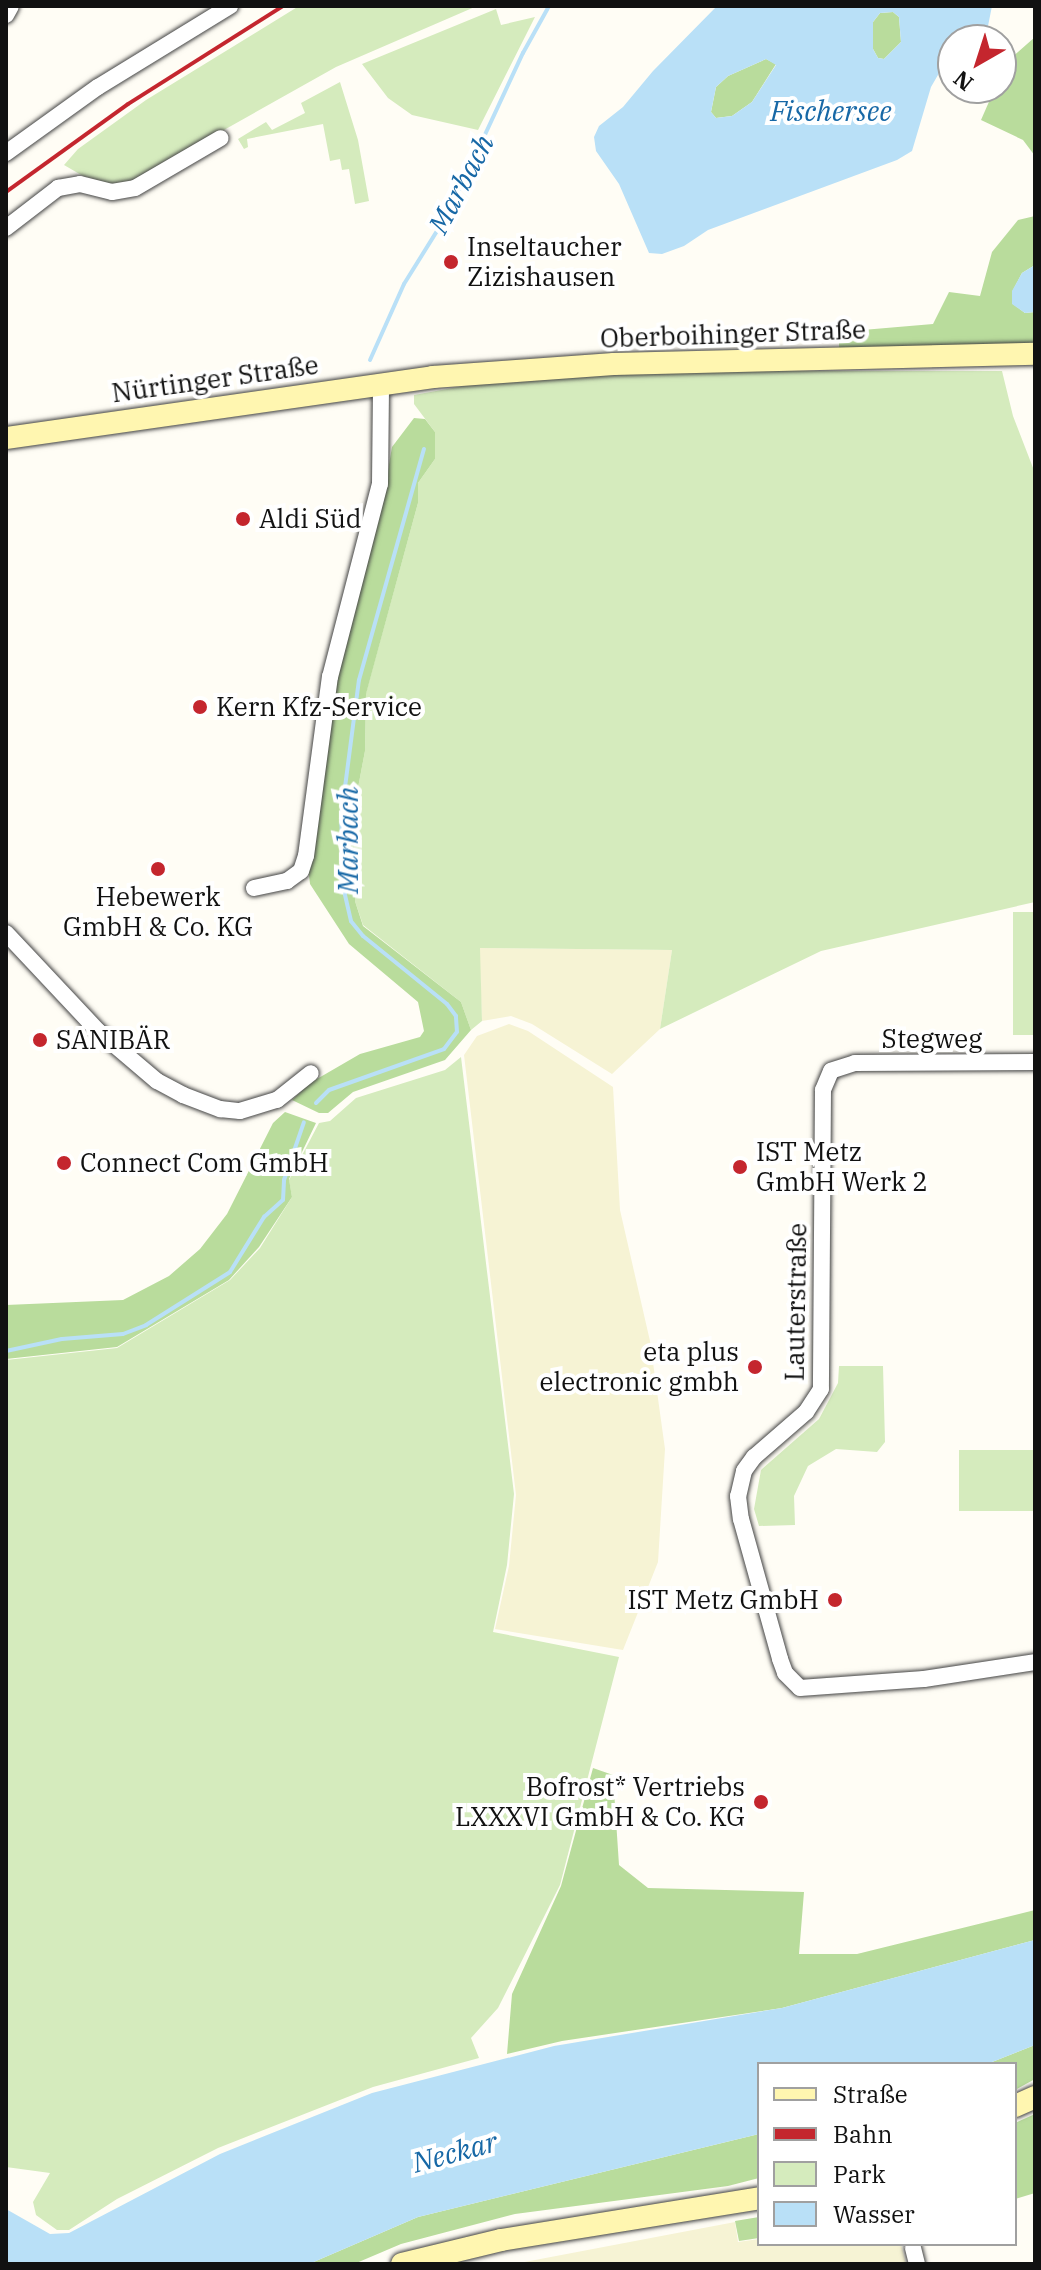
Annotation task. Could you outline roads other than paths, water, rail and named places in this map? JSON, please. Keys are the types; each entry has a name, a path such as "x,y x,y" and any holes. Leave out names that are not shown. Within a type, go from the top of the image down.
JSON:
{"main road":[{"name":"Oberboihinger Straße","path":"433,377 614,364 1035,354"},
{"name":"Nürtinger Straße","path":"6,438 433,377"},
{"path":"402,2264 501,2240 757,2198"}],"street":[{"path":"6,15 11,6"},
{"path":"6,153 98,87 230,6"},
{"path":"6,228 58,188 80,184 112,192 135,188 221,138"},
{"path":"254,888 287,881 301,871 306,856 330,677 380,484 381,383"},
{"path":"6,933 54,987 109,1041 157,1081 183,1095 220,1109 240,1111 277,1100 311,1073"},
{"name":"Stegweg","path":"831,1071 855,1063 1035,1062"},
{"name":"Lauterstraße","path":"831,1071 823,1090 821,1389 806,1412 754,1457 744,1471 738,1496 741,1519 780,1659 791,1682 811,1690 1035,1662"}],"water":[{"name":"Fischersee","path":"717,6 992,6 988,24 937,24 937,77 912,151 897,160 708,230 684,246 662,254 649,253 619,184 596,151 594,137 599,126 623,107 653,71","holes":["893,12 899,17 901,42 884,59 878,58 873,49 873,22 880,13","766,59 776,65 752,102 732,116 716,118 711,112 716,87 728,76"]},
{"path":"1035,265 1035,312 1025,313 1012,304 1012,291 1022,273"},
{"name":"Neckar","path":"1035,1940 1035,2045 992,2062 757,2062 757,2134 418,2217 309,2264 6,2264 6,2209 50,2234 69,2233 220,2154 372,2093 554,2046 782,2008"}],"waterway":[{"name":"Marbach","path":"370,360 404,284 450,210 523,53 549,6"},
{"name":"Marbach","path":"316,1103 329,1090 444,1049 457,1032 456,1016 447,1004 363,936 351,921 345,894 341,818 359,680 424,449"},
{"name":"Marbach","path":"6,1351 62,1339 123,1334 146,1325 230,1272 264,1217 283,1200 284,1180 304,1122"}],"railway":[{"path":"6,192 128,104 283,6"}],"place":[{"name":"Inseltaucher Zizishausen","path":"451,262"},
{"name":"Aldi Süd","path":"243,519"},
{"name":"Kern Kfz-Service","path":"200,707"},
{"name":"Hebewerk GmbH & Co. KG","path":"158,869"},
{"name":"SANIBÄR","path":"40,1040"},
{"name":"Connect Com GmbH","path":"64,1163"},
{"name":"IST Metz GmbH Werk 2","path":"740,1167"},
{"name":"eta plus electronic gmbh","path":"755,1367"},
{"name":"IST Metz GmbH","path":"835,1600"},
{"name":"Bofrost* Vertriebs LXXXVI GmbH & Co. KG","path":"761,1802"}]}
